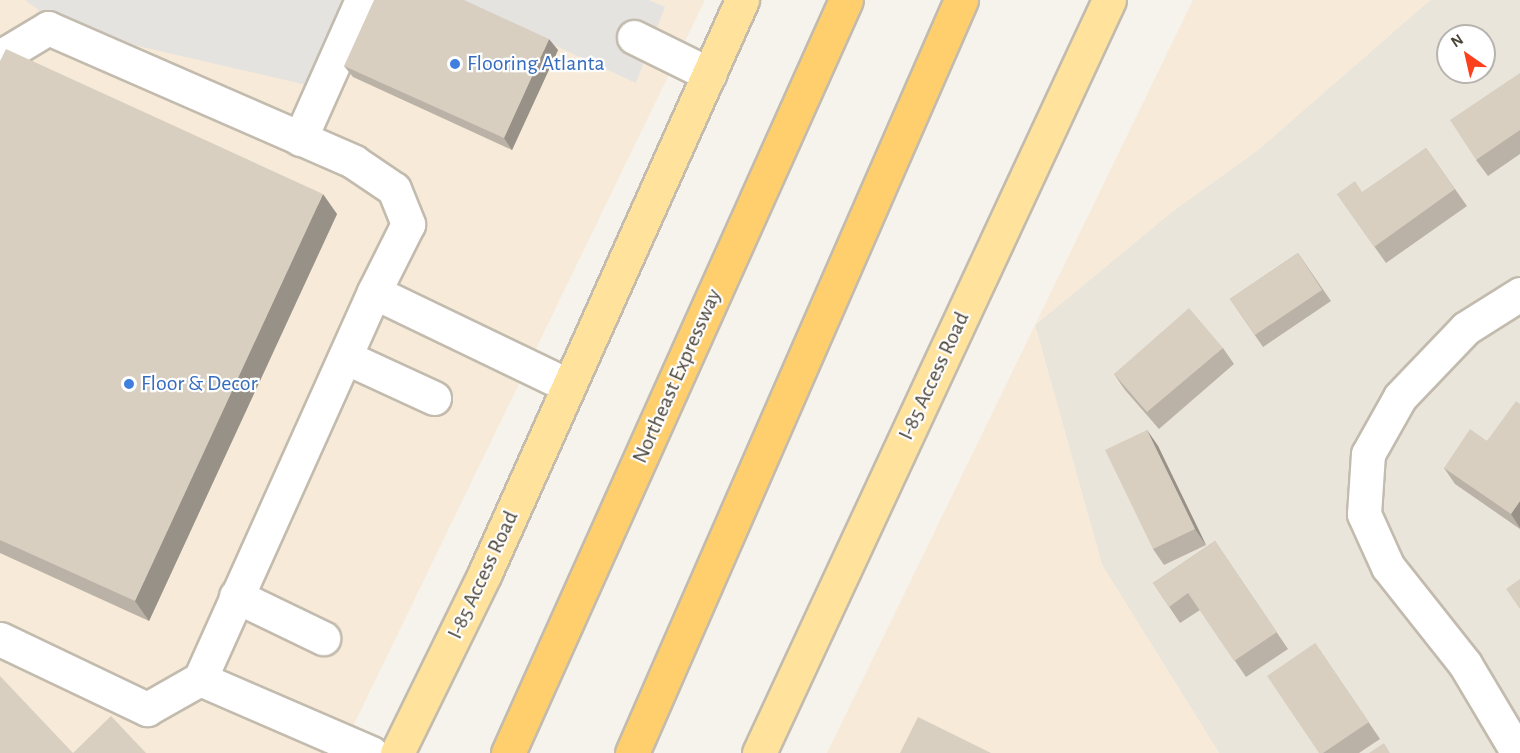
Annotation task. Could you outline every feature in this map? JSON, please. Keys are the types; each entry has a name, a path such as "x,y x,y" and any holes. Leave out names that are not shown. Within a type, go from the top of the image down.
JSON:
{"highway":[{"name":"Northeast Expressway","path":"508,753 846,0"},
{"path":"632,753 961,0"}],"main road":[{"name":"I-85 Access Road","path":"397,753 569,386 742,0"},
{"name":"I-85 Access Road","path":"759,753 1109,0"}],"street":[{"path":"300,139 362,0"},
{"path":"0,57 48,28 354,162 394,189 408,224 374,292 200,678 147,709 0,639"},
{"path":"634,37 709,74"},
{"path":"374,292 569,386"},
{"path":"1518,753 1465,664 1388,567 1364,514 1368,454 1400,397 1466,328 1520,294"},
{"path":"345,357 434,398"},
{"path":"236,596 323,638"},
{"path":"200,678 371,753"}],"shaded area":[{"path":"0,0 705,0 340,753 0,753"},
{"path":"25,0 377,0 337,92 64,29"},
{"path":"457,0 649,0 665,7 636,83"},
{"path":"1193,0 1430,0 1258,150 1173,211 1035,325"},
{"path":"1430,0 1520,0 1520,753 1219,753 1102,565 1035,325 1173,211 1258,150"},
{"path":"1035,325 1102,565 1219,753 827,753"}],"building":[{"name":"Flooring Atlanta","path":"374,0 464,0 549,39 504,138 344,66"},
{"name":"Floor & Decor","path":"6,49 323,194 135,601 0,540 0,61"},
{"path":"1520,73 1520,130 1476,160 1450,120"},
{"path":"1426,148 1455,189 1374,247 1337,194 1355,181 1362,192"},
{"path":"1298,253 1322,290 1255,335 1230,299"},
{"path":"1189,308 1223,348 1147,412 1114,374"},
{"path":"1516,401 1520,404 1520,501 1511,514 1444,468 1470,429 1487,441"},
{"path":"1147,430 1195,529 1153,549 1105,450"},
{"path":"1215,541 1277,632 1234,661 1188,593 1169,607 1153,583"},
{"path":"1520,579 1520,609 1506,589"},
{"path":"1315,643 1369,722 1323,753 1319,753 1267,676"},
{"path":"0,676 73,753 0,753"},
{"path":"111,716 146,753 73,753"},
{"path":"918,717 991,753 900,753"},
{"path":"1384,743 1390,753 1369,753"}],"place":[{"name":"Flooring Atlanta","path":"455,64"},
{"name":"Floor & Decor","path":"129,384"}]}
